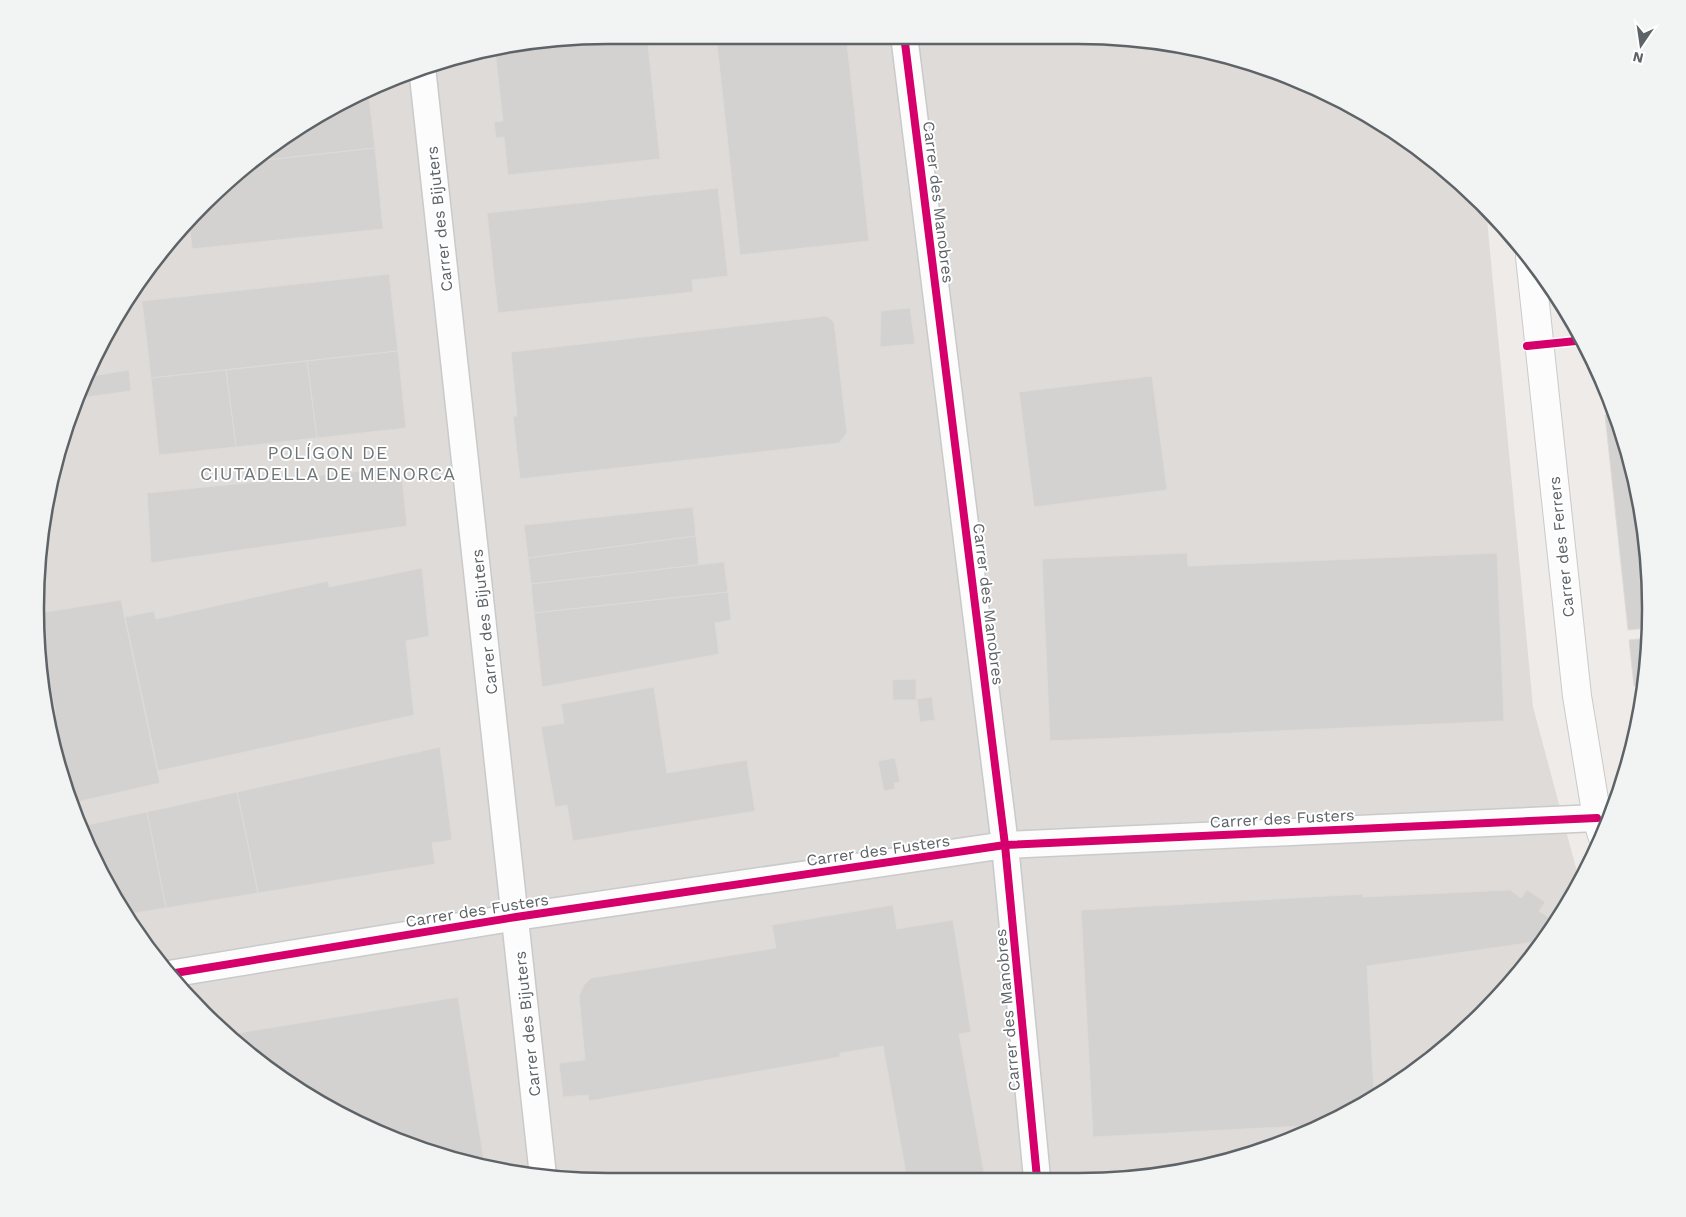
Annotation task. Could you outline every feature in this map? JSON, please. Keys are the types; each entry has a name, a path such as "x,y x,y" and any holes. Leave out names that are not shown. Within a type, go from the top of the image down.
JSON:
{"street":[{"name":"Carrer des Manobres","path":"905,44 1005,845 1037,1173"},
{"name":"Carrer des Bijuters","path":"423,76 542,1169"},
{"name":"Carrer des Ferrers","path":"1532,273 1577,696 1599,825"},
{"name":"Carrer des Fusters","path":"177,973 516,917 1005,845 1599,826"}],"shaded area":[{"path":"572,45 1114,45 1188,55 1224,63 1294,87 1327,102 1360,119 1421,160 1450,184 1487,220 1533,707 1577,872 1567,891 1526,952 1477,1008 1421,1057 1360,1098 1327,1115 1294,1130 1224,1154 1188,1162 1114,1172 572,1172 498,1162 462,1154 392,1130 359,1115 326,1098 265,1057 209,1008 184,981 160,952 119,891 87,825 74,790 63,755 49,682 45,645 45,572 55,498 63,462 74,427 102,359 119,326 139,295 184,236 236,184 295,139 326,119 359,102 392,87 462,63 498,55"}],"building":[{"path":"648,44 660,159 508,175 504,137 496,138 494,122 503,121 496,56 572,45"},
{"path":"717,44 847,44 869,241 740,255"},
{"path":"369,97 375,148 265,160 326,119"},
{"path":"375,148 383,229 192,249 190,230 209,209 265,160"},
{"path":"718,188 728,276 692,280 693,292 498,313 487,213"},
{"path":"389,274 398,351 151,378 142,301"},
{"path":"910,308 915,344 880,347 881,311"},
{"path":"826,316 834,322 847,433 839,443 520,479 513,416 517,416 511,352"},
{"path":"398,351 406,428 317,438 307,361"},
{"path":"307,361 317,438 236,447 226,370"},
{"path":"129,370 131,391 85,397 94,376"},
{"path":"226,370 236,447 159,455 151,378"},
{"path":"1152,376 1167,490 1034,507 1019,392"},
{"path":"1605,415 1607,415 1623,462 1631,498 1641,572 1641,629 1628,630"},
{"path":"401,467 407,526 151,563 147,493"},
{"path":"693,507 696,536 528,558 524,525"},
{"path":"696,536 699,565 531,584 528,558"},
{"path":"1187,553 1188,566 1497,553 1504,721 1050,741 1042,559"},
{"path":"724,562 728,592 534,613 531,584"},
{"path":"422,568 429,636 406,641 414,715 158,771 125,617 154,611 156,619 328,581 329,587"},
{"path":"728,592 731,620 715,623 719,654 542,687 534,613"},
{"path":"121,600 160,783 78,802 63,755 55,719 56,715 49,680 45,645 44,612"},
{"path":"1641,639 1636,686 1634,686 1629,640"},
{"path":"916,679 916,700 893,700 892,680"},
{"path":"654,687 667,773 747,760 755,811 573,841 567,805 555,807 541,727 564,723 561,704"},
{"path":"932,697 935,720 920,722 917,699"},
{"path":"440,747 452,840 432,843 435,864 258,893 237,792"},
{"path":"895,758 900,782 894,783 895,789 884,791 878,761"},
{"path":"237,792 258,893 166,908 147,812"},
{"path":"147,812 166,908 133,913 119,891 87,825"},
{"path":"1510,890 1521,898 1527,890 1545,902 1539,911 1549,919 1533,942 1367,966 1374,1089 1327,1115 1303,1126 1093,1137 1081,910 1363,894 1363,897"},
{"path":"893,905 897,929 953,920 971,1032 959,1034 984,1173 906,1173 883,1046 840,1053 840,1057 589,1101 588,1095 563,1097 559,1063 585,1060 579,996 584,985 591,978 776,948 772,925"},
{"path":"458,997 484,1159 427,1143 359,1115 326,1098 295,1078 236,1033"}],"cycle path":[{"path":"905,44 1005,845 1037,1173"},
{"path":"1527,346 1575,341"},
{"path":"177,973 516,917 1005,845 1597,818"}],"district":[{"name":"POLÍGON DE CIUTADELLA DE MENORCA","path":"328,463"}]}
